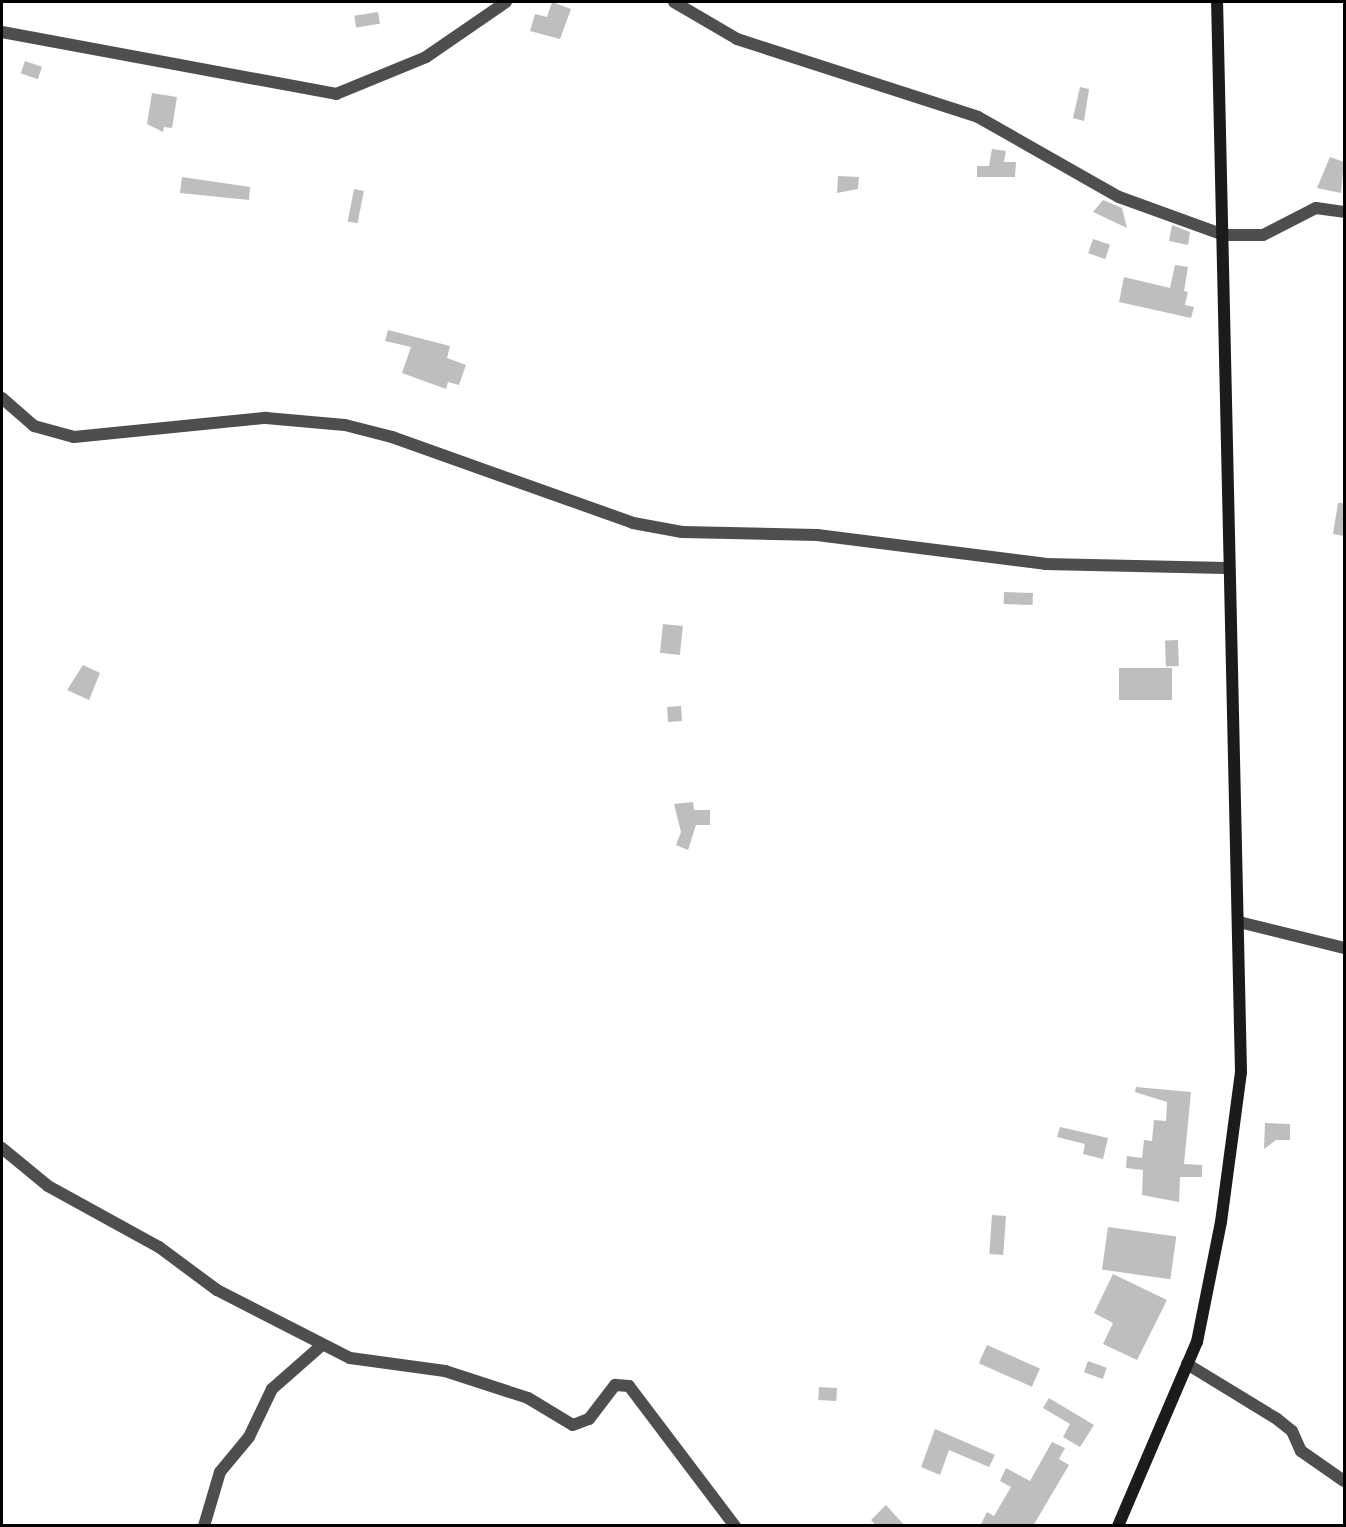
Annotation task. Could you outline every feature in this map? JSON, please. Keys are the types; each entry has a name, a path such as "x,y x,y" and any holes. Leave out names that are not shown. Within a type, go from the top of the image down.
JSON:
{"street":[{"path":"2,32 336,94 426,57 506,2"},
{"path":"674,2 737,39 978,117 1119,197 1224,235 1263,235 1316,208 1344,212"},
{"path":"1118,1526 1187,1364 1209,1295 1235,1134 1241,1071 1239,922 1226,568 1224,235 1217,2"},
{"path":"2,398 34,426 74,437 266,418 345,425 633,523 682,532 817,535 1056,565 1226,568"},
{"path":"1239,922 1344,948"},
{"path":"2,1148 71,1202 127,1227 217,1290 321,1346 382,1365 455,1374 528,1398 566,1425 589,1419 615,1385 629,1386 735,1526"},
{"path":"204,1526 220,1472 249,1437 272,1389 321,1346"},
{"path":"1187,1364 1277,1419 1292,1431 1301,1451 1344,1481"}],"building":[{"path":"552,2 571,9 560,39 530,31 535,14 547,17"},
{"path":"378,12 380,24 356,28 354,16"},
{"path":"25,61 42,67 38,79 21,73"},
{"path":"1080,87 1089,89 1084,121 1073,118"},
{"path":"152,93 177,97 172,128 164,127 163,132 147,124"},
{"path":"992,149 1006,151 1004,162 1016,162 1015,177 977,177 977,166 989,166"},
{"path":"1330,157 1344,162 1341,193 1317,188"},
{"path":"838,176 859,177 858,189 837,193"},
{"path":"182,177 250,187 249,200 180,193"},
{"path":"354,189 364,191 358,223 348,221"},
{"path":"1103,200 1122,208 1127,228 1093,212"},
{"path":"1172,225 1190,232 1188,245 1169,241"},
{"path":"1093,239 1110,245 1105,259 1088,253"},
{"path":"1175,265 1188,267 1184,291 1188,292 1185,305 1194,307 1191,318 1119,302 1124,277 1170,288"},
{"path":"388,330 450,346 447,358 466,365 459,385 448,382 446,389 402,373 411,347 385,341"},
{"path":"1338,503 1344,503 1344,536 1333,534"},
{"path":"1004,592 1033,593 1033,605 1004,604"},
{"path":"663,624 683,626 680,655 660,653"},
{"path":"1165,640 1178,640 1179,666 1166,666"},
{"path":"83,665 100,673 89,700 67,690"},
{"path":"1119,668 1172,668 1172,700 1119,700"},
{"path":"681,706 682,721 668,722 667,707"},
{"path":"693,802 694,810 710,810 710,825 696,825 688,850 676,845 681,832 674,804"},
{"path":"1136,1087 1191,1092 1184,1164 1202,1165 1202,1177 1180,1177 1179,1202 1142,1195 1143,1170 1126,1168 1127,1156 1142,1158 1144,1140 1152,1141 1154,1120 1166,1121 1167,1102 1135,1092"},
{"path":"1265,1123 1290,1124 1290,1140 1276,1140 1264,1149"},
{"path":"1060,1127 1108,1138 1103,1159 1083,1154 1085,1144 1057,1137"},
{"path":"992,1215 1006,1216 1003,1255 989,1254"},
{"path":"1108,1227 1176,1237 1170,1279 1102,1270"},
{"path":"1113,1274 1167,1300 1137,1360 1103,1344 1113,1323 1094,1313"},
{"path":"987,1345 1040,1369 1032,1387 979,1363"},
{"path":"1088,1361 1107,1368 1103,1379 1084,1372"},
{"path":"819,1387 837,1388 836,1401 818,1400"},
{"path":"1049,1398 1094,1425 1080,1447 1063,1437 1070,1424 1043,1408"},
{"path":"935,1429 995,1455 989,1467 949,1450 940,1475 921,1467"},
{"path":"1052,1442 1065,1448 1059,1459 1069,1465 1033,1526 980,1526 987,1512 994,1516 1011,1487 1000,1481 1006,1468 1030,1481"},
{"path":"886,1505 905,1526 876,1526 871,1520"}]}
